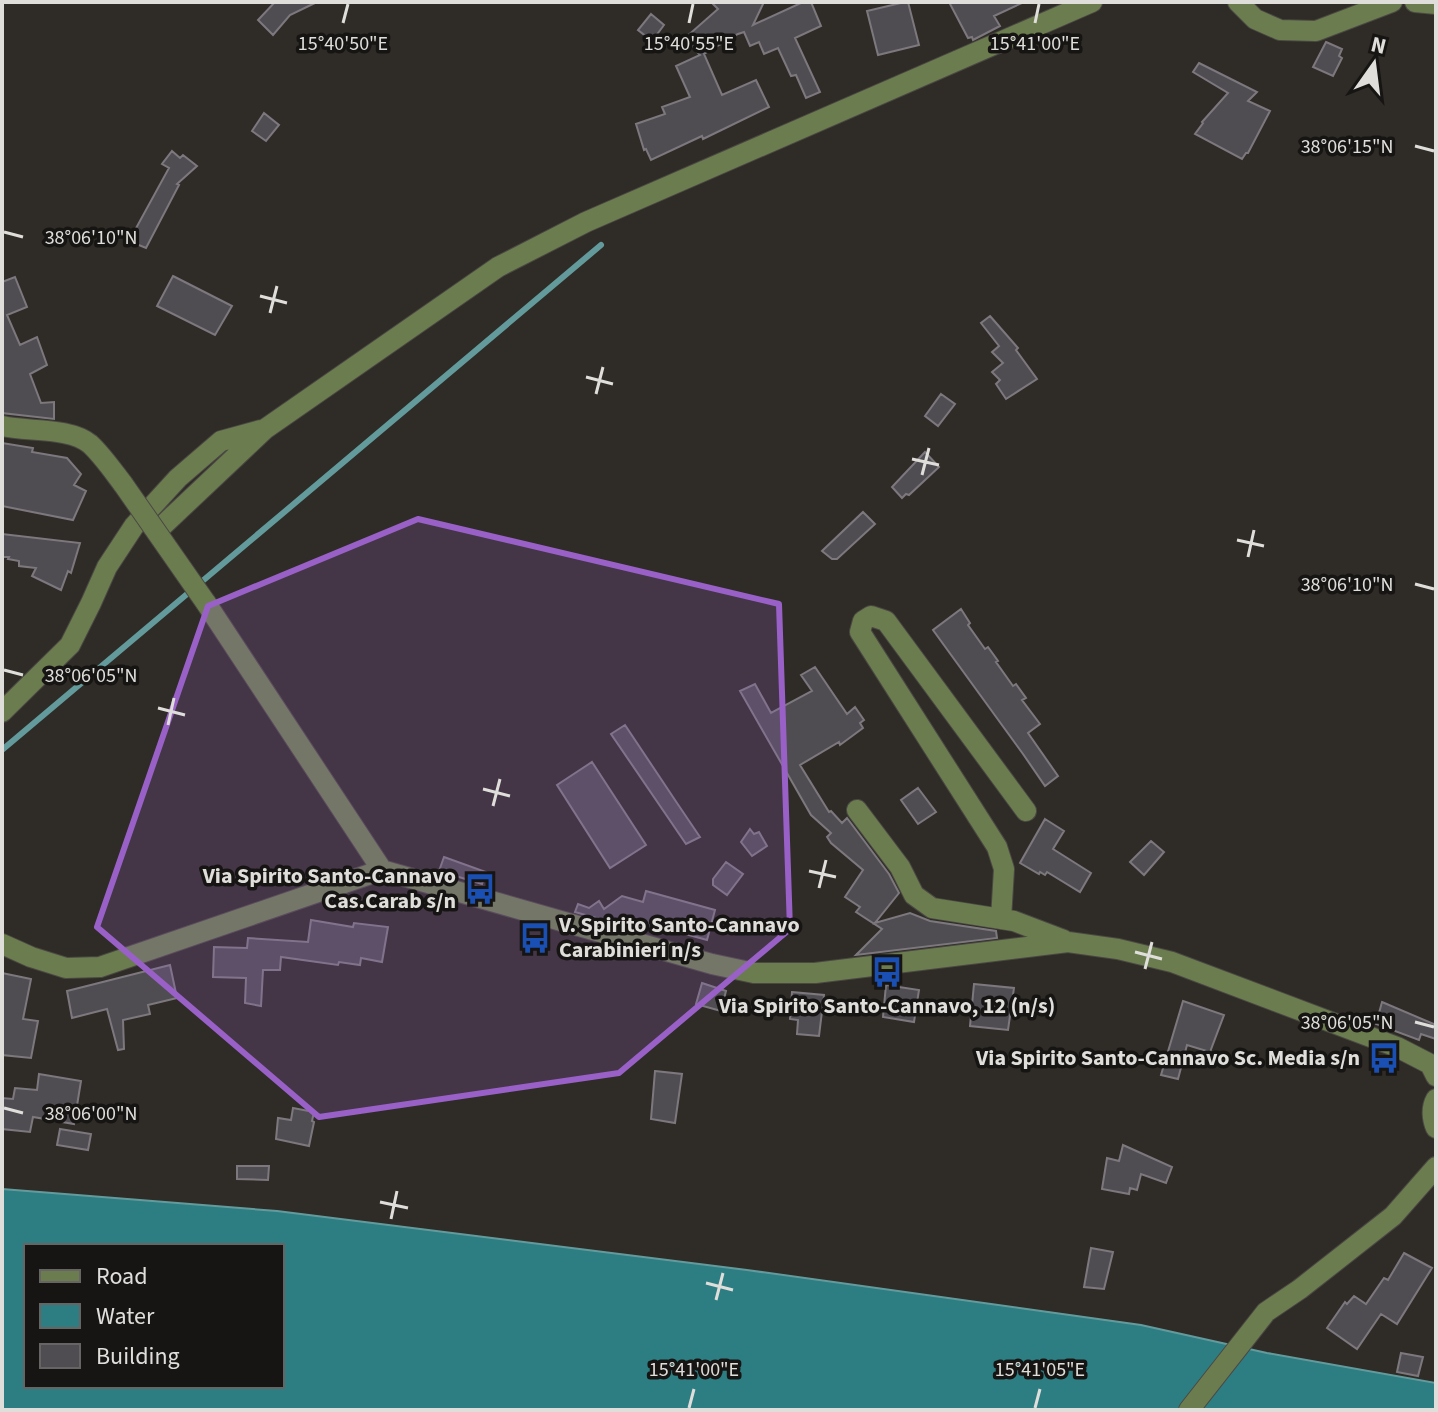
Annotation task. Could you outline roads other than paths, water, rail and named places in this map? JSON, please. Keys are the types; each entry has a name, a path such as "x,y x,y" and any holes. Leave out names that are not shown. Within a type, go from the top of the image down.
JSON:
{"street":[{"path":"157,531 265,429 498,267 586,222 1092,2"},
{"path":"1238,2 1255,19 1280,30 1316,31 1392,2"},
{"path":"1415,2 1436,4"},
{"path":"2,426 65,434 88,443 157,531 382,870"},
{"path":"2,712 70,645 107,567 134,526 169,487 221,441 265,429"},
{"path":"1001,919 1004,869 997,847 860,632 863,621 871,616 886,621 1026,811"},
{"path":"857,810 900,867 914,895 932,908 1014,921 1068,942 1118,949 1172,962 1397,1047 1430,1064 1436,1076"},
{"path":"2,944 66,968 100,967 382,870 712,964 754,973 815,973 1068,942"},
{"path":"1436,1099 1432,1121 1436,1128"},
{"path":"1189,1410 1266,1312 1393,1216 1436,1167"}],"water":[{"path":"2,1189 277,1211 747,1270 1141,1325 1267,1353 1436,1383 1436,1410 2,1410"}],"waterway":[{"path":"2,750 601,245"}],"place":[{"name":"Via Spirito Santo-Cannavo Cas.Carab s/n","path":"480,889"},
{"name":"V. Spirito Santo-Cannavo Carabinieri n/s","path":"535,938"},
{"name":"Via Spirito Santo-Cannavo, 12 (n/s)","path":"887,972"},
{"name":"Via Spirito Santo-Cannavo Sc. Media s/n","path":"1384,1058"}]}
